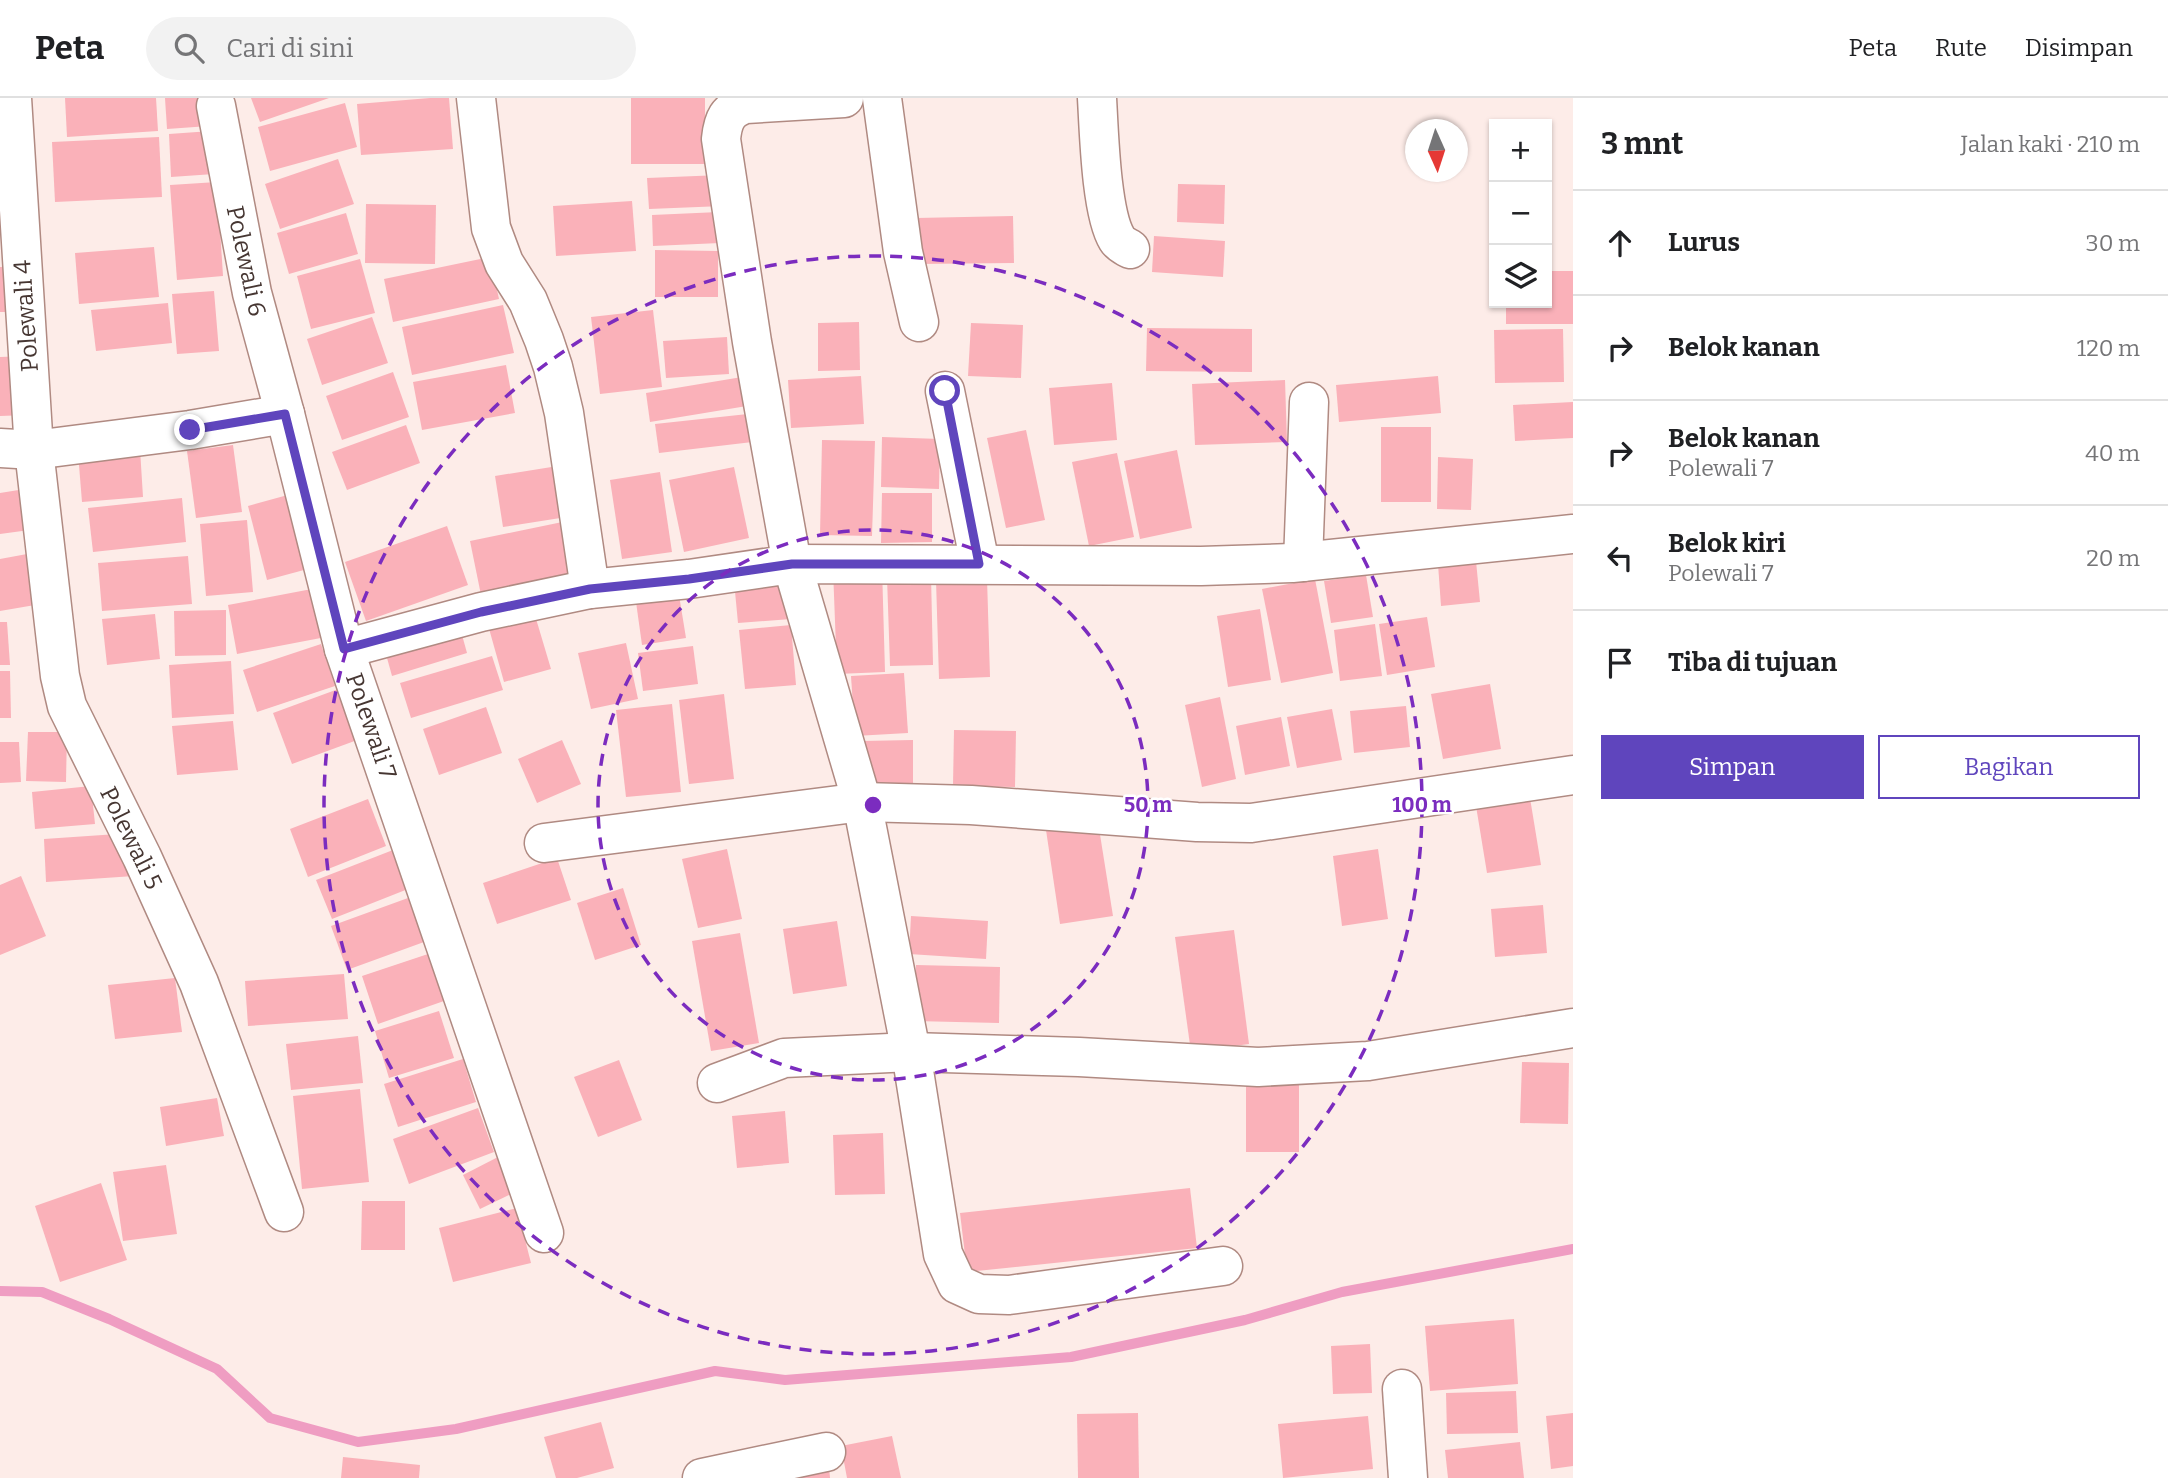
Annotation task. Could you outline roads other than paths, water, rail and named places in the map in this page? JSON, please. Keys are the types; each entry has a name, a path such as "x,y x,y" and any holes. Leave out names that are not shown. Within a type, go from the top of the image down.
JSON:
{"street":[{"name":"Polewali 4","path":"12,98 17,449"},
{"path":"476,98 489,218 497,247 528,302 553,367 564,413 590,589"},
{"path":"844,98 746,104 734,108 723,123 721,139 752,342 792,564 862,802 911,1052 943,1254 957,1284 979,1294 1009,1294 1223,1266"},
{"path":"882,98 903,252 919,322"},
{"path":"1097,98 1104,191 1111,225 1118,242 1130,249"},
{"name":"Polewali 6","path":"216,106 252,293 285,414"},
{"path":"945,391 979,564"},
{"path":"1303,562 1309,402"},
{"path":"17,449 190,430 285,414"},
{"name":"Polewali 7","path":"285,414 344,649 544,1233"},
{"name":"Polewali 5","path":"17,449 67,706 142,857 199,983 284,1212"},
{"path":"344,649 481,612 590,589 689,579 792,564 1200,566 1303,562 1573,534"},
{"path":"544,844 862,802 971,805 1197,822 1251,823 1573,775"},
{"path":"717,1083 784,1058 911,1052 1079,1057 1258,1067 1368,1061 1573,1028"},
{"path":"1402,1389 1408,1478"},
{"path":"702,1478 826,1452"}],"waterway":[{"path":"0,1291 42,1292 109,1319 217,1369 270,1418 358,1442 456,1429 715,1371 785,1380 1071,1357 1245,1320 1342,1292 1573,1249"}]}
